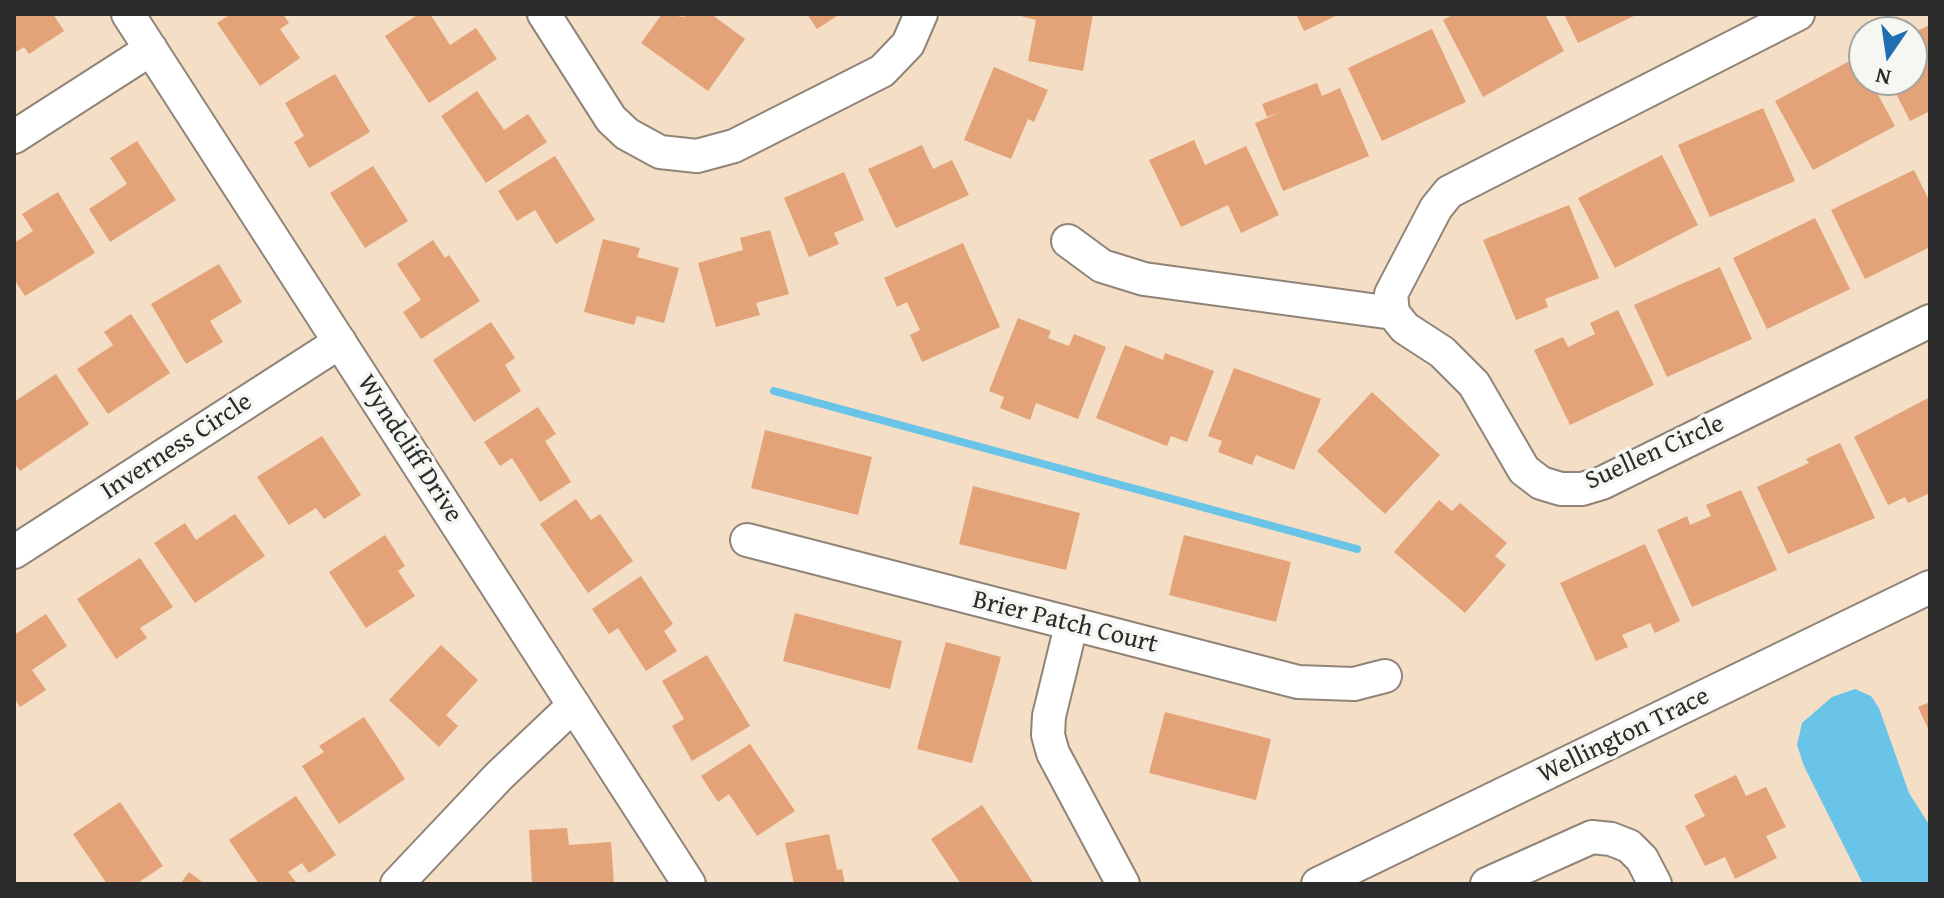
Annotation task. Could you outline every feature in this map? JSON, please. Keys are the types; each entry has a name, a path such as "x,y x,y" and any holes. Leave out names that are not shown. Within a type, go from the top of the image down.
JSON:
{"street":[{"name":"Wyndcliff Drive","path":"128,14 689,884"},
{"path":"544,14 611,119 627,134 660,152 697,156 734,146 882,71 908,44 921,14"},
{"path":"1068,241 1102,266 1144,279 1393,313 1391,294 1436,208 1449,192 1798,14"},
{"path":"14,137 151,49"},
{"name":"Suellen Circle","path":"1393,313 1405,328 1442,352 1474,384 1524,470 1541,483 1561,489 1582,489 1602,483 1930,321"},
{"name":"Inverness Circle","path":"14,552 340,342"},
{"name":"Brier Patch Court","path":"747,540 1071,626 1298,682 1354,684 1385,676"},
{"name":"Wellington Trace","path":"1318,884 1930,587"},
{"path":"1071,626 1049,716 1048,735 1053,753 1123,884"},
{"path":"397,884 499,776 574,705"},
{"path":"1487,884 1592,837 1611,839 1629,846 1642,859 1655,884"}],"water":[{"path":"1855,689 1871,696 1879,708 1909,793 1930,826 1930,884 1863,884 1804,766 1797,745 1802,723 1832,697"}],"building":[{"path":"14,14 53,14 64,31 29,54 24,47 14,53"},
{"path":"231,14 283,14 289,23 280,29 300,58 260,86 217,23"},
{"path":"419,14 430,14 450,45 476,28 497,59 429,103 385,36"},
{"path":"662,14 684,17 686,14 711,14 745,39 708,91 641,43"},
{"path":"807,14 840,14 817,29"},
{"path":"1013,14 1093,14 1083,71 1028,61 1036,20"},
{"path":"1296,14 1340,14 1304,31"},
{"path":"1454,14 1545,14 1564,51 1483,97 1443,20"},
{"path":"1564,14 1638,14 1578,43"},
{"path":"1928,26 1930,111 1910,121 1897,96 1928,96"},
{"path":"1432,29 1466,102 1382,141 1348,68"},
{"path":"1848,62 1848,96 1879,96 1895,126 1813,170 1775,101"},
{"path":"994,67 1048,90 1034,122 1028,119 1011,159 964,140"},
{"path":"335,74 370,132 309,168 294,142 304,136 285,103"},
{"path":"1317,83 1322,96 1340,88 1369,156 1283,191 1255,123 1281,112 1267,117 1262,104"},
{"path":"477,91 504,130 528,114 547,142 486,183 441,116"},
{"path":"1763,108 1795,181 1710,217 1678,145"},
{"path":"1194,140 1205,165 1246,146 1279,215 1241,233 1228,205 1181,227 1149,160"},
{"path":"137,141 176,200 110,242 89,209 127,184 110,158"},
{"path":"922,145 933,169 952,160 969,195 896,228 868,169"},
{"path":"1662,155 1698,225 1615,268 1578,198"},
{"path":"555,156 595,220 556,244 535,210 517,221 498,191"},
{"path":"373,166 408,221 365,248 330,193"},
{"path":"1914,170 1930,202 1930,247 1865,279 1831,210"},
{"path":"844,172 864,220 834,233 839,244 809,257 784,198"},
{"path":"58,192 95,253 25,296 14,279 14,243 33,231 22,214"},
{"path":"1569,205 1599,278 1545,299 1548,307 1516,320 1483,240"},
{"path":"1815,218 1850,289 1767,329 1733,258"},
{"path":"770,230 789,294 756,303 760,315 716,327 698,263 743,250 740,238"},
{"path":"603,239 640,248 637,257 679,268 664,323 637,316 634,325 584,312"},
{"path":"433,240 445,258 449,255 480,301 421,339 403,312 421,300 397,264"},
{"path":"963,243 1000,327 922,362 910,335 920,330 907,302 897,307 884,278"},
{"path":"219,264 242,302 210,321 223,342 186,364 151,304"},
{"path":"1720,267 1752,339 1667,377 1634,305"},
{"path":"1618,310 1654,385 1570,425 1534,350 1563,337 1568,347 1595,334 1590,323"},
{"path":"131,314 170,373 108,414 77,369 113,345 104,332"},
{"path":"1018,318 1051,331 1048,338 1069,346 1074,334 1106,347 1078,419 1036,403 1030,420 1000,408 1004,397 989,391"},
{"path":"491,322 515,358 505,365 521,391 474,422 433,360"},
{"path":"1125,345 1163,360 1165,353 1214,371 1187,442 1171,436 1167,446 1096,418"},
{"path":"1234,368 1321,399 1294,470 1256,455 1252,465 1218,452 1222,441 1208,436"},
{"path":"56,374 89,424 20,471 14,463 14,402"},
{"path":"1372,392 1440,455 1385,514 1317,451"},
{"path":"1930,397 1930,493 1908,503 1905,497 1888,505 1854,437"},
{"path":"538,407 556,434 545,441 571,482 540,502 512,458 500,466 484,442"},
{"path":"765,430 872,457 858,515 751,488"},
{"path":"322,436 361,495 324,519 316,508 289,525 257,477"},
{"path":"1840,443 1875,518 1788,554 1757,487 1809,463 1806,459"},
{"path":"973,486 1080,513 1066,570 959,544"},
{"path":"1741,490 1777,570 1692,607 1657,530 1687,516 1690,525 1711,516 1706,505"},
{"path":"576,499 591,520 600,514 633,561 588,593 540,524"},
{"path":"1439,500 1452,511 1460,503 1507,543 1495,556 1506,565 1465,613 1394,552"},
{"path":"235,514 265,556 195,603 154,543 185,523 196,540"},
{"path":"385,535 405,566 398,571 415,596 366,628 329,572"},
{"path":"1184,535 1291,562 1276,622 1169,595"},
{"path":"1645,544 1680,621 1655,633 1650,623 1622,635 1628,647 1596,661 1560,583"},
{"path":"140,558 173,607 140,628 147,638 116,659 77,599"},
{"path":"641,576 673,624 664,631 677,651 646,671 618,628 609,634 592,609"},
{"path":"795,613 902,641 890,689 783,661"},
{"path":"46,614 67,646 32,670 46,690 20,707 14,698 14,635"},
{"path":"946,642 1001,657 972,763 917,749"},
{"path":"441,645 478,680 446,715 458,726 439,747 389,700"},
{"path":"707,655 750,726 692,761 672,726 684,719 662,681"},
{"path":"1930,702 1930,733 1918,707"},
{"path":"1165,712 1271,739 1256,800 1149,773"},
{"path":"364,717 405,779 339,824 302,766 324,752 319,746"},
{"path":"750,744 795,811 757,836 729,794 718,802 701,776"},
{"path":"1736,775 1746,796 1766,787 1786,827 1766,836 1777,858 1735,879 1725,857 1705,866 1685,826 1705,816 1694,795"},
{"path":"296,796 336,855 309,873 302,863 288,872 296,882 293,884 259,884 229,840"},
{"path":"120,802 163,866 136,884 107,884 73,834"},
{"path":"982,805 1034,884 961,884 931,839"},
{"path":"567,828 569,845 611,842 614,884 532,884 529,830"},
{"path":"829,834 837,870 842,869 845,884 794,884 785,843"},
{"path":"189,872 205,884 180,884"}],"waterway":[{"path":"774,391 1357,549"}]}
